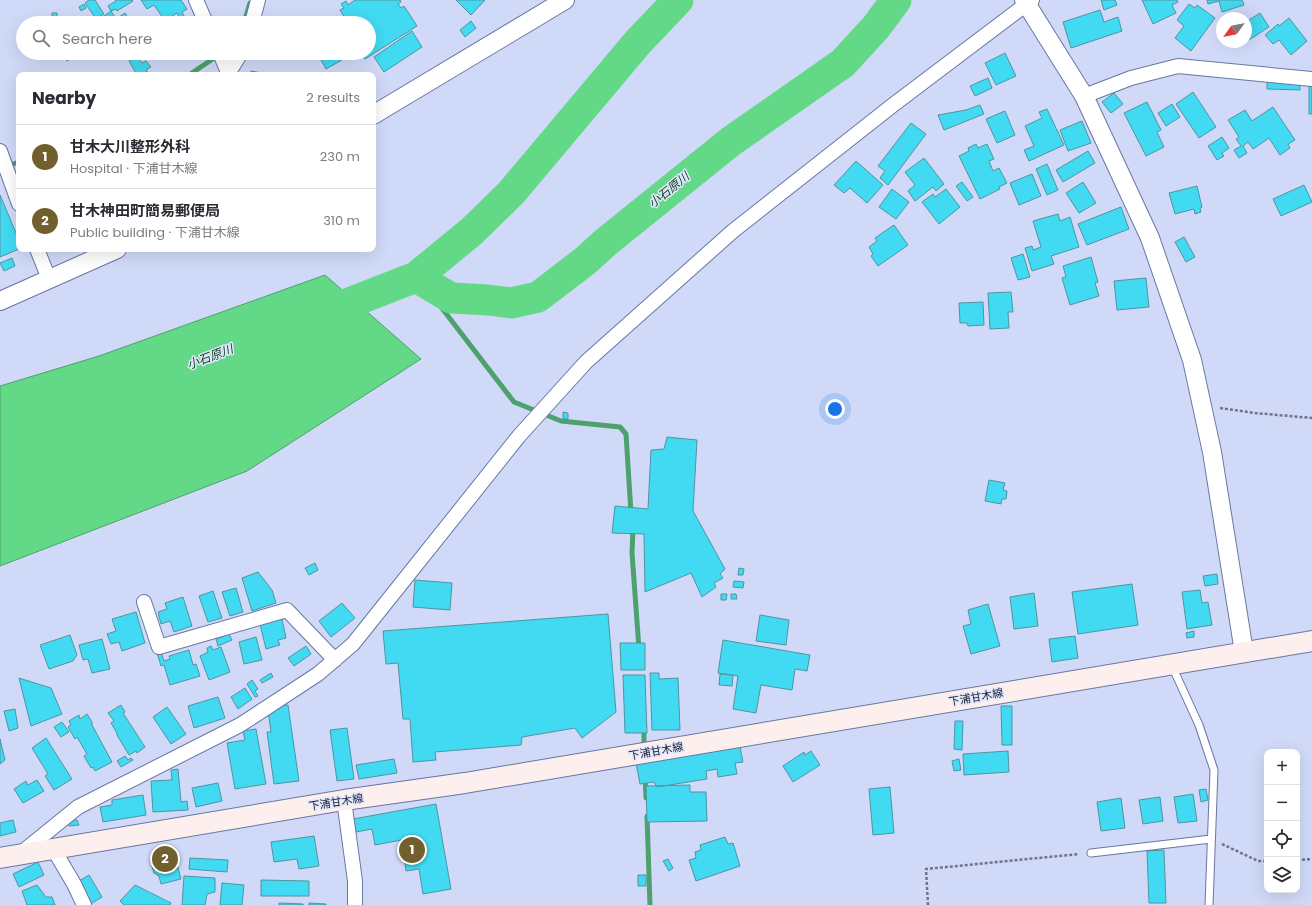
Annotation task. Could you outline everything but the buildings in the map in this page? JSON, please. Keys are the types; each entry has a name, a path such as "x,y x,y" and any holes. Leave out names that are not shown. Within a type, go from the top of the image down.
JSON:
{"main road":[{"name":"下浦甘木線","path":"9,857 344,800 465,783 1312,641"}],"street":[{"path":"196,0 203,16"},
{"path":"254,16 258,0"},
{"path":"376,113 565,0"},
{"path":"9,857 78,807 240,725 318,674 335,660 353,644 519,436 586,362 733,231 1028,1 1084,96 1150,238 1192,360 1212,452 1244,652"},
{"path":"223,60 228,72"},
{"path":"230,72 237,60"},
{"path":"1084,96 1131,78 1178,66 1312,79"},
{"path":"0,151 16,196"},
{"path":"38,252 49,280"},
{"path":"0,301 110,252"},
{"path":"144,602 159,647 287,610 335,660"},
{"path":"344,800 355,881 355,905"},
{"path":"54,850 74,884 84,905"}],"lane":[{"path":"1172,664 1199,725 1214,770 1209,905"},
{"path":"1090,853 1211,839"}],"path":[{"path":"1202,405 1255,413 1312,418"},
{"path":"1211,839 1258,861 1264,861"},
{"path":"928,905 926,869 1090,853"},
{"path":"1300,860 1312,859"}],"water":[{"path":"325,275 421,359 247,471 0,566 0,386 99,356"}],"waterway":[{"name":"小石原川","path":"316,316 416,277 471,232 511,193 638,42 678,0"},
{"name":"小石原川","path":"416,277 451,298 511,303 538,297 585,261 606,242 730,142 843,63 876,27 896,0"},
{"path":"246,16 250,3"},
{"path":"193,72 211,60"},
{"path":"7,166 16,163"},
{"path":"416,277 514,402 561,421 620,427 626,434 631,513"},
{"path":"633,527 632,553 639,649"},
{"path":"644,726 644,748"},
{"path":"645,776 646,798"},
{"path":"647,816 650,905"}],"place":[{"name":"甘木大川整形外科","path":"412,850"},
{"name":"甘木神田町簡易郵便局","path":"165,859"}]}
